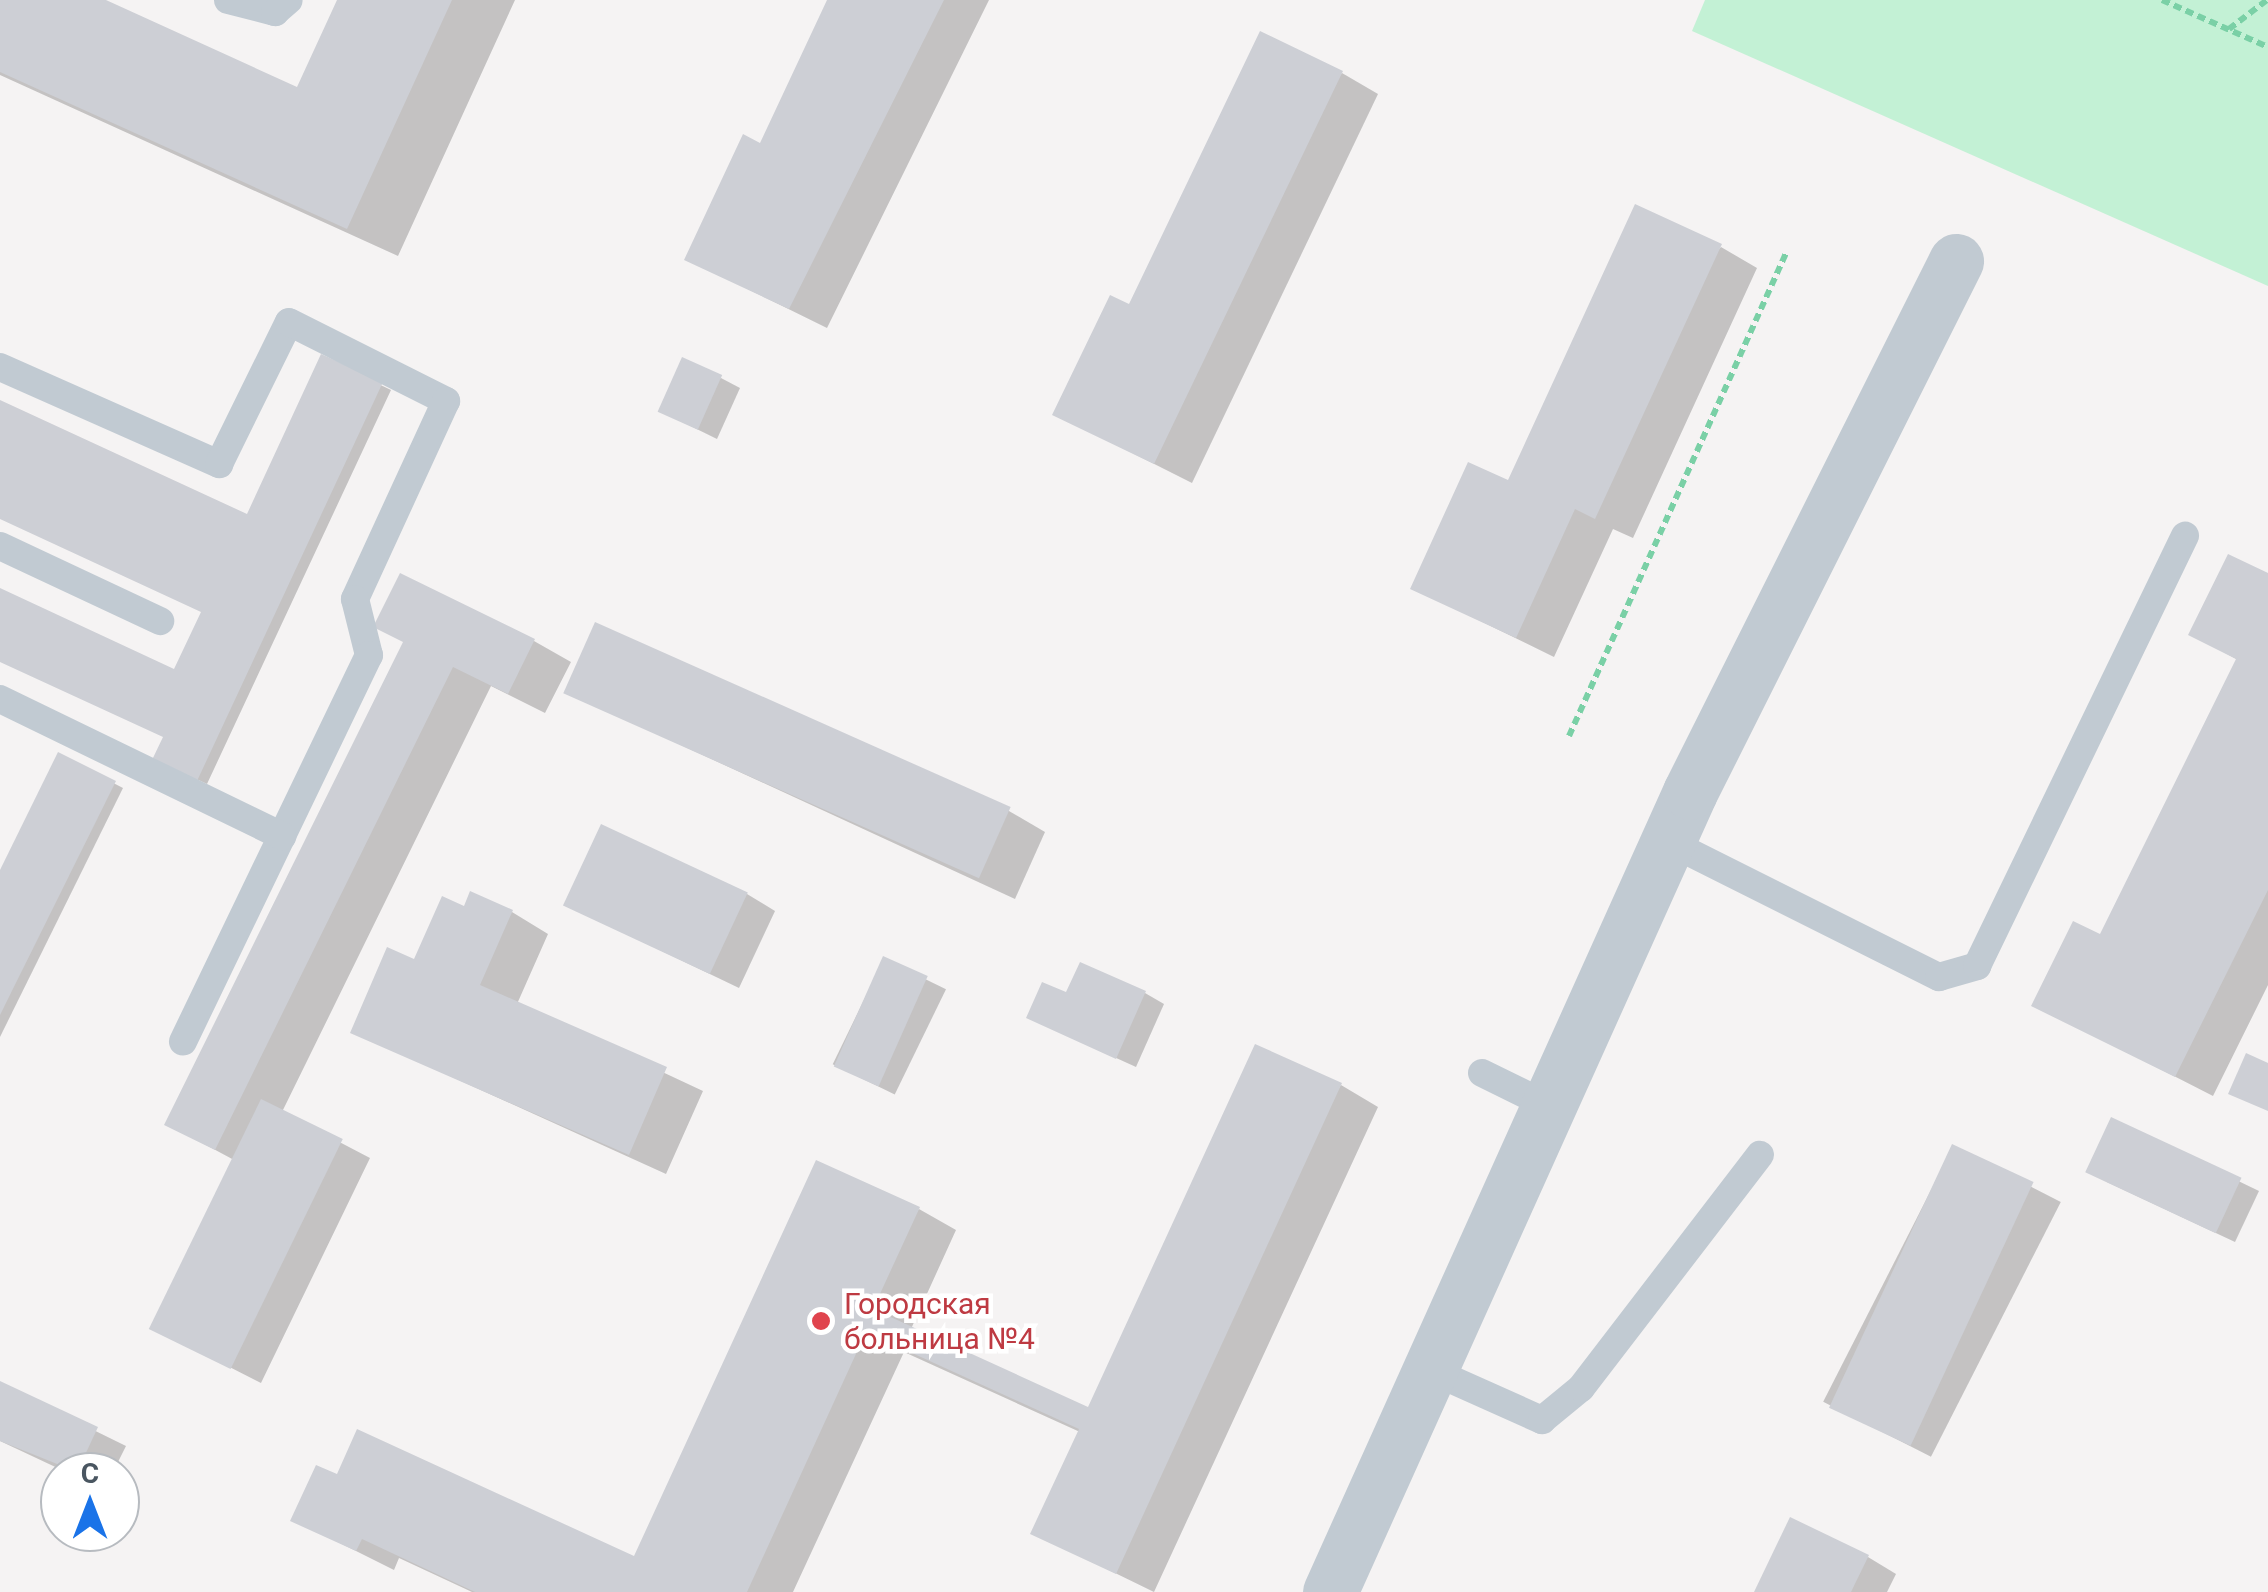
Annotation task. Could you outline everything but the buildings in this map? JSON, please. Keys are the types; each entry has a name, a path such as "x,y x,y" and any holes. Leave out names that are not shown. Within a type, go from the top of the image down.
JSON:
{"street":[{"path":"1330,1592 1547,1105 1670,842 1956,261"}],"lane":[{"path":"228,0 275,12 289,0"},
{"path":"0,367 219,464 289,322 446,400 355,600 369,655 183,1042"},
{"path":"1670,842 1939,976 1977,966 2185,536"},
{"path":"0,546 160,621"},
{"path":"0,699 282,836"},
{"path":"1482,1073 1547,1105"},
{"path":"1430,1370 1542,1420 1581,1388 1760,1155"}],"path":[{"path":"2162,0 2268,48"},
{"path":"2229,29 2267,0"},
{"path":"1569,736 1787,252"}],"green space":[{"path":"1705,0 2268,0 2268,286 1692,31"}],"place":[{"name":"Городская больница №4","path":"821,1321"}]}
